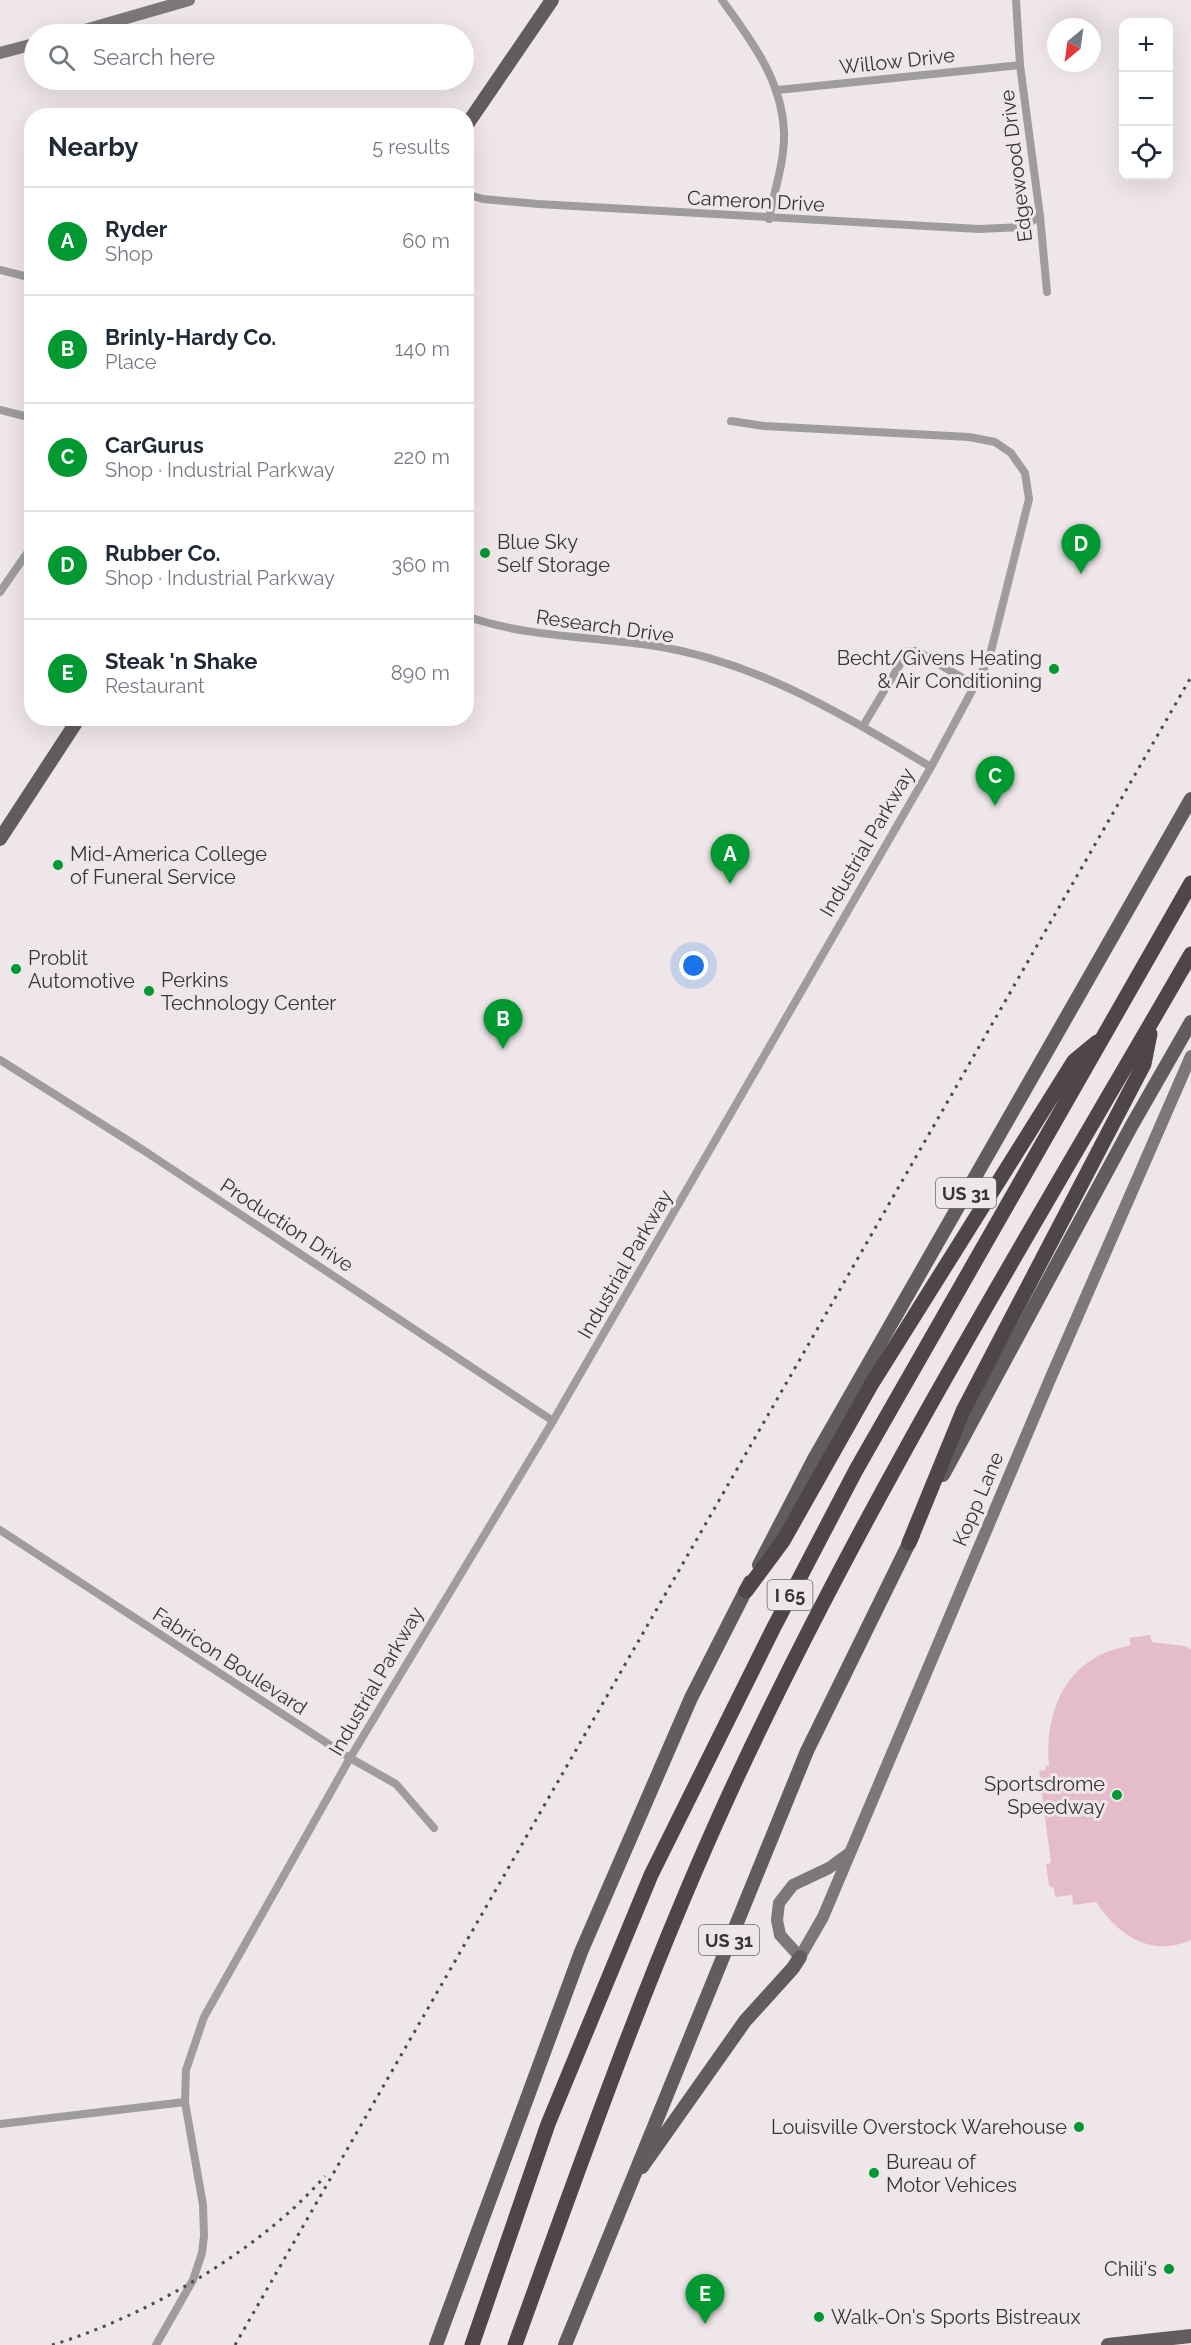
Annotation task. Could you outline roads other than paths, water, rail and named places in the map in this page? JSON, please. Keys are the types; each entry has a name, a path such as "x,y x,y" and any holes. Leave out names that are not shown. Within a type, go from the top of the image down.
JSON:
{"highway":[{"name":"I 65","path":"472,2345 548,2124 651,1875 772,1629 856,1470 1191,883"},
{"name":"I 65","path":"515,2345 624,2041 737,1777 817,1612 934,1399 1191,954"},
{"path":"909,1543 963,1411 1144,1064 1152,1020"},
{"path":"746,1591 783,1540 871,1385 1074,1061 1104,1036"}],"main road":[{"path":"474,114 552,0"},
{"path":"0,839 74,726"},
{"name":"US 31","path":"436,2345 581,1952 690,1698 814,1459 1191,799"},
{"name":"US 31","path":"565,2345 807,1751 909,1543 1132,1125 1191,1022"},
{"path":"626,2191 744,2021 800,1957"},
{"path":"576,2345 577,2319"},
{"path":"1108,2345 1191,2336"}],"street":[{"path":"105,24 189,0"},
{"path":"722,0 769,70 778,90 784,133 769,219"},
{"name":"Edgewood Drive","path":"1016,0 1020,65 1041,216 1047,292"},
{"path":"0,53 24,47"},
{"name":"Willow Drive","path":"778,90 1020,65"},
{"name":"Cameron Drive","path":"474,196 538,204 769,219 979,229 1023,227 1041,216"},
{"path":"0,270 24,276"},
{"path":"0,410 24,416"},
{"name":"Industrial Parkway","path":"156,2345 193,2280 204,2236 203,2205 184,2102 186,2070 204,2017 350,1758 553,1421 931,767 976,686 995,642 1029,499 1025,474 1011,453 995,442 969,437 764,426 731,421"},
{"path":"0,592 24,558"},
{"name":"Research Drive","path":"474,619 497,627 525,632 657,647 760,674 862,726 931,767"},
{"path":"862,726 908,651 917,651 976,686"},
{"name":"Kopp Lane","path":"800,1957 823,1917 1191,1056"},
{"name":"Production Drive","path":"0,1060 143,1150 553,1421"},
{"name":"Fabricon Boulevard","path":"0,1530 350,1758 396,1784 434,1828"},
{"path":"800,1957 780,1935 777,1920 779,1903 793,1885 829,1868 848,1854"},
{"path":"0,2124 184,2102"}],"railway":[{"path":"235,2345 1191,677"},
{"path":"52,2345 125,2317 199,2278 268,2230 325,2176"}],"place":[{"name":"Blue Sky Self Storage","path":"485,553"},
{"name":"Rubber Co.","path":"1081,574"},
{"name":"Becht/Givens Heating & Air Conditioning","path":"1054,669"},
{"name":"CarGurus","path":"995,806"},
{"name":"Mid-America College of Funeral Service","path":"58,865"},
{"name":"Ryder","path":"730,884"},
{"name":"Problit Automotive","path":"16,969"},
{"name":"Perkins Technology Center","path":"149,991"},
{"name":"Brinly-Hardy Co.","path":"503,1049"},
{"name":"Sportsdrome Speedway","path":"1117,1795"},
{"name":"Louisville Overstock Warehouse","path":"1079,2127"},
{"name":"Bureau of Motor Vehices","path":"874,2173"},
{"name":"Chili's","path":"1169,2269"},
{"name":"Walk-On's Sports Bistreaux","path":"819,2317"},
{"name":"Steak 'n Shake","path":"705,2324"}]}
